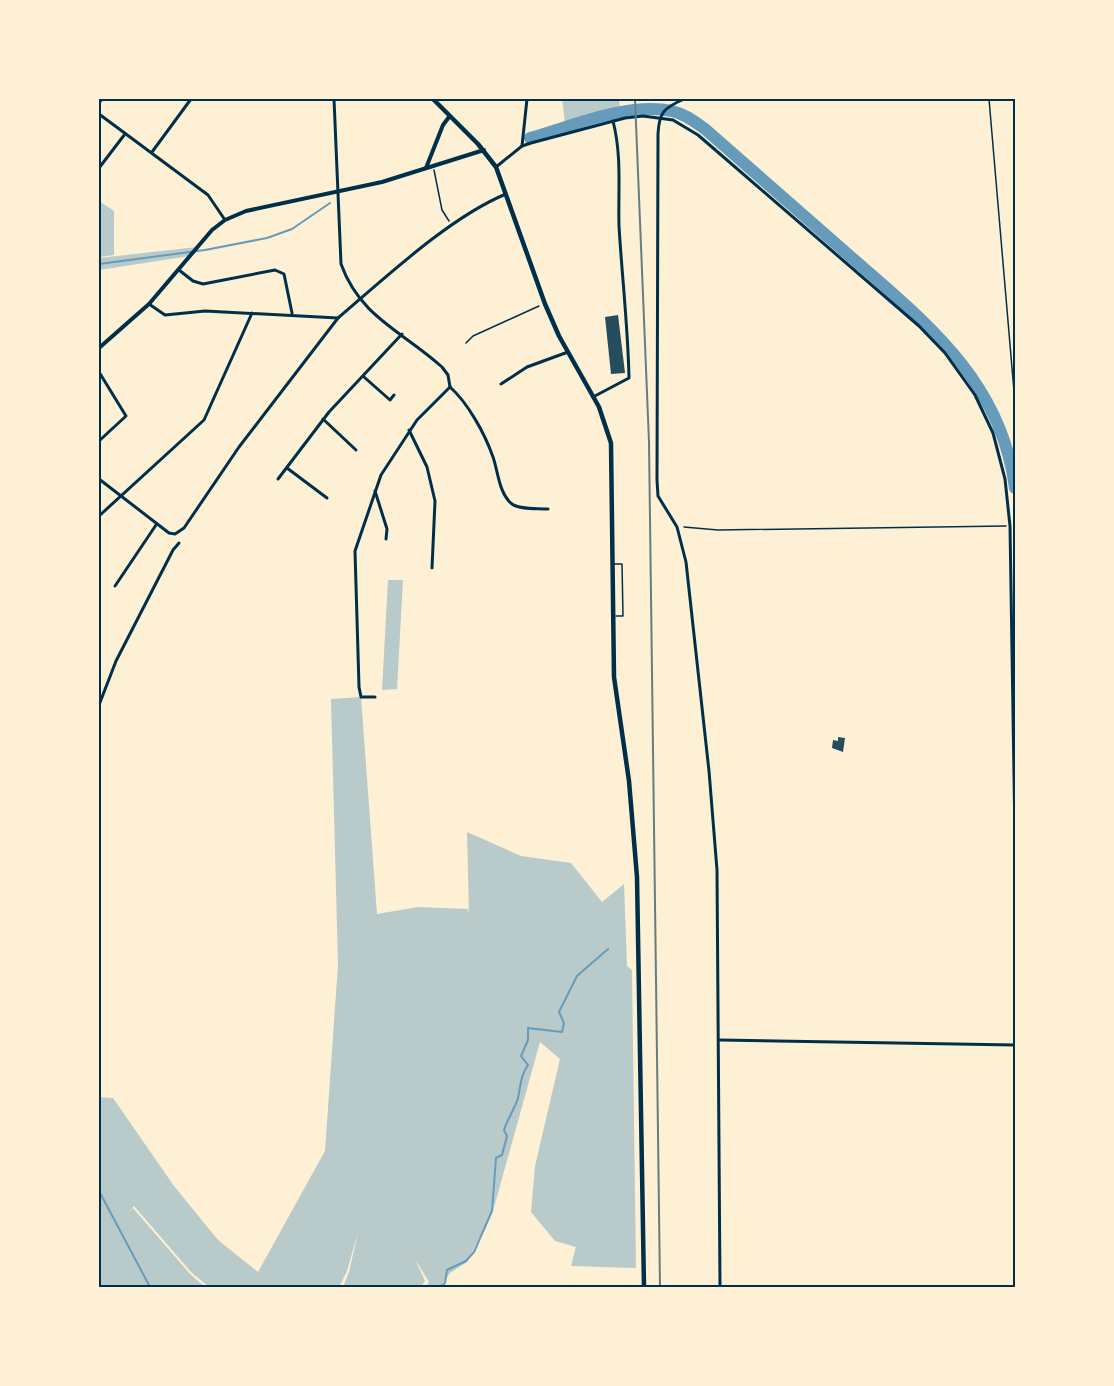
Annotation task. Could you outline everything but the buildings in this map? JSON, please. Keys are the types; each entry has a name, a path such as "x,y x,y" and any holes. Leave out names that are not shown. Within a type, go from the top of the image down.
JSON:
{"main road":[{"path":"433,99 484,150 496,167 545,304 606,423 611,443 614,677 629,781 637,876 644,1287"}],"street":[{"path":"152,152 191,99"},
{"path":"334,99 341,264 348,283 359,300 442,367 448,375 450,387 480,431 492,455 502,490 509,502 515,506 548,509"},
{"path":"522,146 527,99"},
{"path":"684,99 668,108 659,118 657,480 661,503 677,527 690,592 717,870 720,1287"},
{"path":"99,114 208,195 225,220"},
{"path":"496,167 522,146 613,121 643,116 682,124 709,143 919,326 945,353 975,395 993,433 1005,479 1010,526 1015,838"},
{"path":"426,169 443,125 449,117"},
{"path":"593,397 629,378 627,309 619,228 620,162 613,121"},
{"path":"99,168 125,134"},
{"path":"99,348 149,304 197,247 225,220 246,211 337,192 426,169 484,150"},
{"path":"99,479 156,525 169,533 176,534 184,528 239,447 338,318 398,267 452,226 506,194"},
{"path":"179,270 193,281 203,284 275,270 284,274 292,314"},
{"path":"149,304 165,315 192,311 338,318"},
{"path":"99,516 204,420 253,313"},
{"path":"279,479 323,419 402,334"},
{"path":"501,384 529,366 568,352"},
{"path":"99,372 126,416 99,441"},
{"path":"364,377 390,400 394,395"},
{"path":"375,697 361,697 355,551 375,489 409,430 450,387"},
{"path":"323,419 356,450"},
{"path":"409,430 427,467 435,501 432,568"},
{"path":"287,468 327,498"},
{"path":"375,489 387,530 386,539"},
{"path":"115,586 156,525"},
{"path":"99,705 116,661 173,550 179,543"},
{"path":"719,1040 1015,1045"},
{"path":"1014,1287 1015,1281"}],"lane":[{"path":"613,564 622,564 623,616 613,616"}],"path":[{"path":"99,104 103,99"},
{"path":"988,99 1015,403"},
{"path":"432,167 438,184 437,191 442,210 452,226"},
{"path":"466,343 491,327 540,306"},
{"path":"677,527 718,530 1010,526"}],"shaded area":[{"path":"562,99 619,99 620,110 565,122"},
{"path":"99,201 114,211 114,255 99,257"},
{"path":"197,247 190,256 99,270 99,258"},
{"path":"388,580 403,580 397,689 382,690"},
{"path":"361,697 377,914 418,907 468,909 469,914 467,832 521,856 571,863 602,902 624,884 627,966 632,970 636,1268 571,1266 576,1247 555,1241 531,1212 535,1166 560,1059 540,1042 493,1211 467,1262 450,1273 440,1287 426,1287 429,1282 415,1259 425,1281 421,1287 343,1287 349,1272 358,1232 347,1271 339,1287 209,1287 191,1272 134,1206 128,1213 133,1208 190,1274 205,1287 99,1287 99,1097 113,1098 174,1186 218,1240 258,1272 325,1151 338,965 331,699"}],"waterway":[{"path":"530,138 619,112 655,109 686,116 705,129 900,300 953,353 975,382 993,414 1007,449 1015,488"},
{"path":"99,264 205,250 267,238 292,229 330,203"},
{"path":"440,1287 445,1283 447,1270 466,1261 474,1252 492,1211 496,1158 502,1155 507,1136 504,1130 517,1101 522,1077 528,1065 521,1056 528,1040 528,1028 562,1032 564,1023 559,1012 577,976 608,949"},
{"path":"99,1191 150,1287"}],"railway":[{"path":"635,99 649,442 660,1287"}]}
